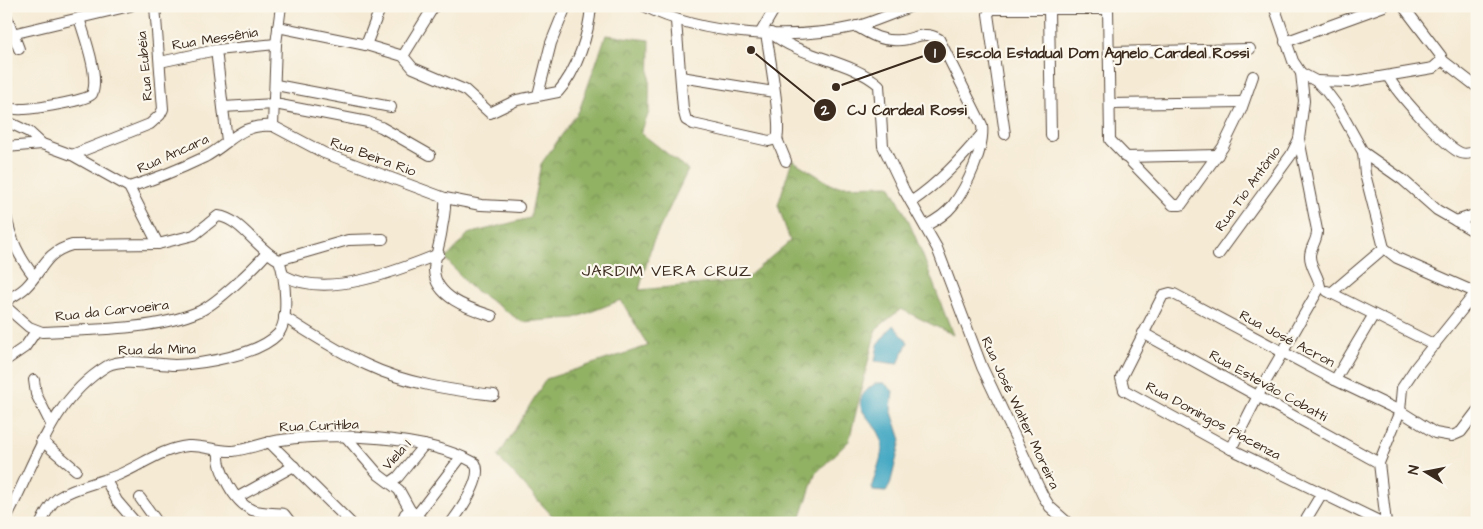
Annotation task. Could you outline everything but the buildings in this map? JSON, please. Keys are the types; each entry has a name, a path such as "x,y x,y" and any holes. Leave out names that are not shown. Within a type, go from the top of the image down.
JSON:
{"street":[{"path":"12,34 130,6"},
{"name":"Rua Eubéia","path":"72,155 150,124 160,116 163,101 156,30 156,6"},
{"path":"216,50 227,141 247,128 273,126 276,44 281,6"},
{"path":"366,45 381,6"},
{"path":"403,56 434,6"},
{"path":"538,94 550,43 566,6"},
{"path":"278,27 366,45 403,56 418,71 465,90 484,110 490,113 517,100 538,94 552,94 561,88 578,57 586,36 590,6"},
{"path":"644,6 676,21 732,30 766,33 819,32 856,26 912,6"},
{"path":"776,6 766,33 774,92 777,139 786,161"},
{"path":"1274,6 1285,42 1301,73 1304,101 1299,139 1318,230 1310,258 1320,287 1373,316 1435,345"},
{"path":"1285,42 1384,6"},
{"path":"1402,6 1438,50 1442,60 1477,87"},
{"path":"1049,8 1051,136"},
{"path":"1005,134 988,14 992,9 1108,8 1110,140 1171,204 1177,206 1181,205 1218,155 1253,76"},
{"path":"6,15 19,49"},
{"path":"6,108 22,110 86,99 90,96 93,88 92,64 79,18"},
{"path":"676,21 683,109 686,120 693,124 769,141 777,139"},
{"path":"856,26 880,39 902,40 924,35 939,39 978,116 983,133 975,164 953,205 942,216 925,226"},
{"name":"Rua José Walter Moreira","path":"766,33 796,50 864,74 879,86 883,146 937,248 982,368 1043,496 1050,507 1068,523"},
{"name":"Rua Messênia","path":"160,62 216,50 276,44"},
{"path":"1109,52 1250,49"},
{"path":"1316,81 1350,82 1430,69 1442,60"},
{"path":"1301,73 1316,81 1338,107 1364,152 1403,180 1437,210 1477,233"},
{"path":"1388,76 1405,102 1454,149 1467,154 1477,152"},
{"path":"681,77 774,92"},
{"path":"276,85 391,107"},
{"path":"1110,104 1243,102"},
{"path":"223,107 275,104 368,122 381,127 430,155"},
{"path":"6,121 29,132 42,144 72,155 129,187 158,244"},
{"name":"Rua Beira Rio","path":"273,126 324,153 445,198 481,205 519,206"},
{"path":"911,202 930,190 952,169 983,133"},
{"name":"Rua Tio Antônio","path":"1218,255 1291,155 1299,139"},
{"name":"Rua Ancara","path":"129,187 174,172 205,156 227,141"},
{"path":"6,148 42,144"},
{"path":"1364,152 1365,174 1384,248 1397,258 1476,293 1406,380 1402,388 1400,411 1379,463 1385,523"},
{"path":"1125,157 1218,155"},
{"path":"445,198 438,254 434,270 436,278 444,292 469,308 492,316"},
{"path":"1456,221 1477,214"},
{"path":"6,216 8,235 20,258 34,276"},
{"path":"6,301 26,287 50,254 72,245 158,244 194,235 218,216 238,225 266,254 279,260 348,240 383,240"},
{"path":"1331,294 1384,248"},
{"name":"Rua da Carvoeira","path":"36,331 74,331 143,325 182,318 202,310 221,296 266,254"},
{"path":"285,276 313,285 325,285 380,275 438,254"},
{"name":"Rua da Mina","path":"6,518 23,486 41,440 51,424 68,400 108,366 122,362 205,363 230,357 270,340 279,333 284,317 285,276 279,260"},
{"path":"1231,449 1320,287"},
{"name":"Rua José Acron","path":"1163,296 1170,292 1174,294 1335,380 1400,411 1435,433 1452,436 1461,432 1477,411"},
{"name":"Rua Domingos Piacenza","path":"1163,296 1121,378 1124,390 1231,449 1385,523"},
{"path":"6,307 36,331 24,347 6,360"},
{"path":"1335,380 1373,316"},
{"path":"284,317 324,342 374,368 446,389 494,396"},
{"name":"Rua Estevão Cobatti","path":"1143,333 1379,463"},
{"path":"34,380 36,394 51,424"},
{"path":"347,438 379,475 391,482 402,494 417,516"},
{"name":"Rua Curitiba","path":"269,442 347,438 398,440 424,445 461,457"},
{"path":"41,440 76,470"},
{"path":"41,523 50,505 57,499 86,484 106,480 147,459 187,446 219,451 244,449 269,442"},
{"name":"Rua Curitiba","path":"269,442 351,523"},
{"name":"Viela 1","path":"391,482 398,477 424,445"},
{"path":"219,451 221,468 238,497 252,510 284,514 291,523"},
{"path":"417,516 461,457 475,463 477,472 466,500 451,523"},
{"path":"238,497 294,466"},
{"path":"106,480 117,501 136,523"},
{"path":"1304,523 1322,493"},
{"path":"140,498 158,523"},
{"path":"401,523 405,514 417,516"}],"green space":[{"path":"606,35 650,40 649,112 641,133 688,170 652,244 639,290 744,280 790,241 778,205 792,160 834,186 890,185 900,203 924,259 953,335 901,309 876,329 849,441 815,474 799,523 559,523 498,457 546,379 648,346 621,300 575,318 522,322 469,286 446,259 468,234 530,218 541,164 579,111"}],"water":[{"path":"893,325 908,342 898,364 875,361 878,344"},
{"path":"876,383 884,383 893,391 891,409 901,440 890,485 886,492 873,491 872,486 880,460 882,444 880,435 861,407 861,400 865,392"}],"place":[{"name":"CJ Cardeal Rossi","path":"751,50"},
{"name":"Escola Estadual Dom Agnelo Cardeal Rossi","path":"836,87"}],"district":[{"name":"JARDIM VERA CRUZ","path":"667,271"}]}
